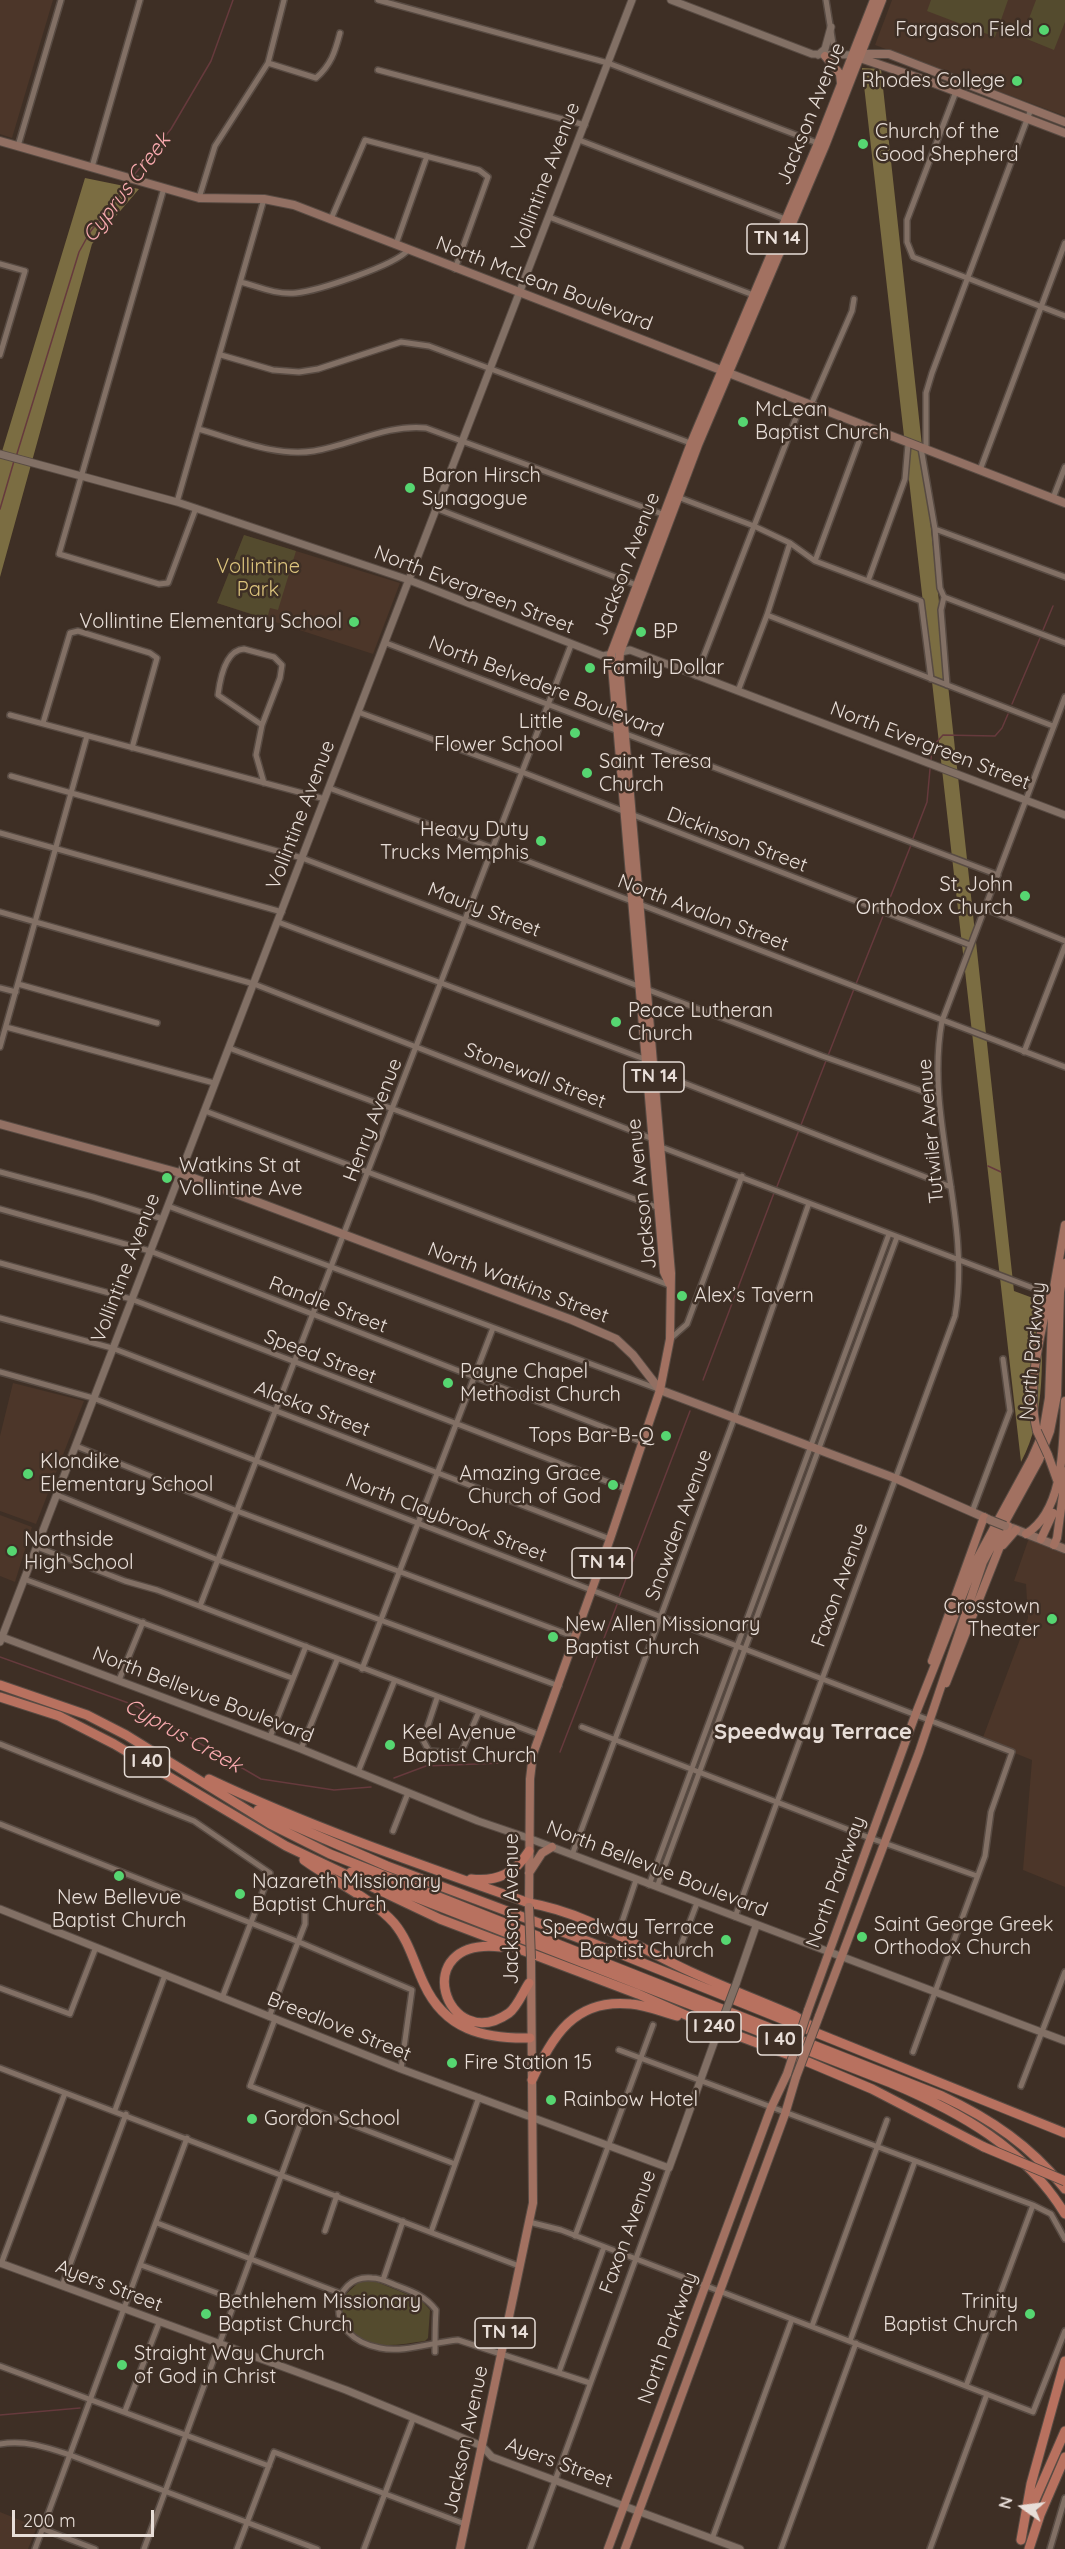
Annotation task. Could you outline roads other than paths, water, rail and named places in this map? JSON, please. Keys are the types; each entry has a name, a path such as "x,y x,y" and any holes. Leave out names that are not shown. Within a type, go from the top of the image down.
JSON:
{"highway":[{"name":"I 40","path":"0,1685 87,1715 174,1762 270,1824 330,1854 942,2096 982,2116 1017,2139 1045,2165 1065,2189"},
{"name":"I 40","path":"0,1696 59,1716 114,1744 296,1851 916,2093 967,2120 1002,2143 1040,2179 1065,2214"},
{"path":"174,1762 269,1807 529,1905 553,1907 585,1919 689,1971 795,2016 828,2037"},
{"name":"I 240","path":"188,1771 266,1814 387,1866 608,1948 1065,2133"},
{"path":"286,1846 393,1922 406,1941 424,1986 447,2015 464,2029 489,2036 530,2038"},
{"name":"I 240","path":"296,1851 440,1919 638,1994 704,2023 872,2089 1019,2164 1065,2181"},
{"path":"444,1873 474,1880 505,1876 519,1867 529,1851"},
{"path":"513,1948 482,1945 463,1952 446,1970 443,1980 444,1994 449,2004 466,2020 490,2022 510,2013 529,1983"},
{"path":"532,2080 549,2044 561,2029 588,2010 614,2004 632,2004 704,2023"},
{"path":"1020,2544 1031,2484 1065,2361"},
{"path":"1020,2544 1038,2491 1065,2431"},
{"path":"1029,2549 1063,2461"}],"main road":[{"name":"Jackson Avenue","path":"821,144 842,85 858,56 874,0"},
{"name":"Jackson Avenue","path":"649,1061 638,984 636,903 616,653 694,444 882,0"},
{"path":"858,56 889,54 1065,122"},
{"path":"821,56 840,74 842,85"},
{"path":"858,56 1065,133"},
{"name":"North McLean Boulevard","path":"0,141 199,198 264,199 294,205 1065,503"},
{"name":"Jackson Avenue","path":"460,2549 533,2200 528,1838 531,1766 660,1390 670,1339 669,1284 671,1272 652,1139 648,988 636,903"},
{"name":"Jackson Avenue","path":"650,1075 661,1147 662,1210"},
{"name":"North Watkins Street","path":"0,1124 180,1173 345,1234 615,1339 633,1355 660,1390"},
{"name":"North Parkway","path":"608,2549 771,2108 787,2074 828,1951 915,1713 983,1545 1031,1460 1043,1433 1049,1398 1053,1293 1065,1225"},
{"path":"1041,1539 1052,1517 1061,1478 1037,1431 1033,1414 1035,1372 1059,1253"},
{"name":"North Parkway","path":"625,2549 785,2114 796,2077 843,1957 930,1719 989,1547 1039,1460 1050,1431 1057,1395 1060,1292 1065,1263"},
{"path":"660,1390 897,1479 1065,1549"},
{"path":"1054,1545 1057,1538 1065,1401"},
{"path":"1026,1534 1039,1527 1045,1518 1061,1478"},
{"path":"915,1713 987,1518"},
{"path":"930,1719 997,1552 1010,1527"},
{"path":"529,1873 542,1853 552,1847"}],"street":[{"path":"18,146 61,0"},
{"path":"92,167 140,0"},
{"path":"199,198 215,146 268,63 284,0"},
{"path":"378,0 608,63 821,144"},
{"name":"Vollintine Avenue","path":"1,1640 214,1083 386,643 461,439 632,0"},
{"path":"670,0 821,56 858,56"},
{"path":"826,0 835,56"},
{"path":"821,56 831,27"},
{"path":"268,63 316,78 328,68 340,33"},
{"path":"378,70 585,125"},
{"path":"960,81 907,220 908,242 913,257 1065,316"},
{"path":"946,685 942,610 944,597 940,588 935,529 923,449 928,443 926,393 1031,109"},
{"path":"331,219 365,140 478,170 488,177 455,268"},
{"path":"579,140 789,221"},
{"path":"396,244 427,156"},
{"path":"164,188 59,554 159,584 168,583 196,508"},
{"path":"177,502 264,199"},
{"path":"549,217 757,297"},
{"path":"980,470 1065,243"},
{"path":"241,282 277,292 297,293 393,262 408,250"},
{"path":"0,264 25,271 0,355"},
{"path":"811,405 852,311 854,299"},
{"path":"221,355 273,370 298,372 318,369 401,342 429,346 490,366 694,444"},
{"path":"696,676 802,402"},
{"path":"815,561 865,425"},
{"path":"198,429 285,452 315,451 404,428 426,428 666,516"},
{"path":"868,580 905,478 908,444"},
{"name":"North Evergreen Street","path":"0,454 196,508 409,580 603,656 630,650 1065,815"},
{"path":"1053,498 1065,466"},
{"path":"674,496 754,526 790,543 815,561 921,601 931,679"},
{"path":"435,508 639,587"},
{"path":"935,529 1065,577"},
{"path":"738,691 767,615 790,543"},
{"path":"944,597 1065,643"},
{"path":"767,615 1053,726"},
{"path":"43,723 70,633 78,631 150,652 157,658 132,748"},
{"name":"North Belvedere Boulevard","path":"386,643 998,875"},
{"name":"Henry Avenue","path":"200,1606 571,645"},
{"path":"262,726 218,695 227,662 238,650 274,657 282,665 280,678 262,726 256,755 264,783"},
{"name":"Tutwiler Avenue","path":"959,1261 939,1097 937,1056 942,1021 1065,697"},
{"name":"Dickinson Street","path":"358,712 522,772 970,945"},
{"path":"10,715 325,798"},
{"path":"0,1047 87,736"},
{"name":"Maury Street","path":"10,776 302,858 466,918 826,1057 939,1097"},
{"name":"North Avalon Street","path":"329,788 493,848 1065,1067"},
{"path":"0,833 282,912"},
{"path":"986,909 1065,941"},
{"name":"Stonewall Street","path":"0,912 254,984 652,1139 661,1147 1049,1294"},
{"path":"278,922 649,1061"},
{"path":"1024,1052 1065,946"},
{"path":"18,984 157,1023"},
{"path":"0,988 16,992"},
{"path":"6,1027 214,1083"},
{"path":"229,1048 662,1210"},
{"path":"650,1075 666,1076 798,1130 951,1187"},
{"path":"205,1111 669,1284"},
{"path":"0,1172 163,1219"},
{"path":"670,1339 687,1324 742,1176"},
{"name":"Snowden Avenue","path":"572,1856 734,1419 809,1203"},
{"path":"168,1206 660,1390"},
{"name":"Randle Street","path":"0,1209 150,1251 312,1316 642,1442"},
{"path":"657,1887 779,1554 855,1325 889,1233"},
{"path":"649,1885 771,1551 859,1337 897,1237"},
{"name":"Faxon Avenue","path":"735,1917 956,1316 959,1295 959,1261"},
{"name":"Speed Street","path":"0,1263 131,1299 627,1489"},
{"name":"Alaska Street","path":"0,1318 112,1348 610,1539"},
{"path":"855,1325 863,1327"},
{"path":"362,1669 493,1328"},
{"path":"852,1334 859,1337"},
{"path":"972,1512 1010,1412 1003,1359"},
{"name":"North Claybrook Street","path":"0,1372 93,1398 736,1648 915,1713 1012,1752 991,1812 985,1856 977,1876"},
{"path":"76,1446 237,1511 575,1637"},
{"path":"57,1495 218,1560 559,1686"},
{"path":"37,1547 306,1646 478,1714 540,1735"},
{"path":"771,1551 779,1554"},
{"path":"24,1579 292,1678"},
{"path":"119,1680 143,1622"},
{"name":"North Bellevue Boulevard","path":"1,1640 119,1680 301,1749 478,1821 1065,2041"},
{"path":"270,1737 306,1646"},
{"path":"301,1749 337,1660"},
{"path":"358,1772 394,1682"},
{"path":"437,1698 423,1740 425,1748 429,1751 461,1753 478,1714"},
{"path":"582,1727 870,1838 977,1876 913,2052"},
{"path":"0,1744 194,1821 270,1873 222,1998"},
{"path":"393,1831 408,1793"},
{"path":"0,1824 252,1923 412,1990 401,2069"},
{"path":"622,1922 636,1880"},
{"path":"678,1953 697,1903"},
{"path":"305,1905 305,1924 250,2086 455,2164"},
{"name":"Breedlove Street","path":"0,1909 401,2069 669,2168"},
{"name":"Faxon Avenue","path":"530,2549 756,1926"},
{"path":"0,1988 70,2014 96,1947"},
{"path":"1021,2086 1065,1972"},
{"path":"115,2110 165,1975"},
{"path":"575,2236 653,2025"},
{"path":"619,2050 1033,2205 1051,2214 1065,2239"},
{"path":"0,2068 126,2114 519,2266"},
{"path":"1,2263 65,2093"},
{"path":"431,2232 478,2097"},
{"path":"144,2549 188,2435 306,2108"},
{"path":"62,2286 126,2114"},
{"path":"812,2326 887,2120"},
{"path":"35,2549 187,2138"},
{"path":"781,2549 915,2161"},
{"path":"325,2231 337,2195"},
{"path":"966,2386 1033,2205"},
{"path":"383,2280 404,2221"},
{"path":"529,2222 575,2236 1033,2412 1065,2331"},
{"path":"157,2223 342,2294"},
{"path":"559,2372 604,2247"},
{"name":"Ayers Street","path":"1,2263 220,2346 346,2390 482,2446 492,2457 740,2549"},
{"path":"141,2265 236,2300"},
{"path":"435,2352 435,2342 436,2310 426,2297 383,2280 360,2279 351,2284 342,2294 338,2308 341,2325 359,2343 397,2349 435,2342 458,2340 590,2383"},
{"path":"712,2539 792,2319"},
{"path":"125,2411 159,2323"},
{"path":"0,2366 268,2466"},
{"path":"930,2549 987,2394"},
{"path":"364,2549 413,2419"},
{"path":"0,2444 16,2441 38,2444 317,2549"},
{"path":"237,2549 274,2452 465,2524"},
{"path":"1050,2549 1065,2498"},
{"path":"43,2529 95,2549"}],"waterway":[{"name":"Cyprus Creek","path":"134,175 171,129 211,61 233,0"},
{"name":"Cyprus Creek","path":"16,457 79,252 90,232 129,182"},
{"path":"0,509 14,461"},
{"path":"1043,630 1053,606"},
{"path":"1012,704 1040,638"},
{"path":"931,760 932,747 943,735 995,736 1002,728 1008,714"},
{"path":"912,841 927,802 930,769"},
{"path":"886,908 911,845"},
{"path":"856,984 883,916"},
{"path":"776,1189 854,989"},
{"path":"988,1166 1001,1172"},
{"path":"703,1380 774,1193"},
{"path":"619,1597 690,1411"},
{"path":"560,1752 618,1602"},
{"name":"Cyprus Creek","path":"0,1657 134,1705 261,1779 334,1790 371,1787"},
{"path":"394,1778 426,1766 503,1763"},
{"path":"0,2415 80,2408"}],"place":[{"name":"Fargason Field","path":"1044,30"},
{"name":"Rhodes College","path":"1017,81"},
{"name":"Church of the Good Shepherd","path":"863,144"},
{"name":"McLean Baptist Church","path":"743,422"},
{"name":"Baron Hirsch Synagogue","path":"410,488"},
{"name":"Vollintine Elementary School","path":"354,622"},
{"name":"BP","path":"641,632"},
{"name":"Family Dollar","path":"590,668"},
{"name":"Little Flower School","path":"575,733"},
{"name":"Saint Teresa Church","path":"587,773"},
{"name":"Heavy Duty Trucks Memphis","path":"541,841"},
{"name":"St. John Orthodox Church","path":"1025,896"},
{"name":"Peace Lutheran Church","path":"616,1022"},
{"name":"Watkins St at Vollintine Ave","path":"167,1178"},
{"name":"Alex’s Tavern","path":"682,1296"},
{"name":"Payne Chapel Methodist Church","path":"448,1383"},
{"name":"Tops Bar-B-Q","path":"666,1436"},
{"name":"Klondike Elementary School","path":"28,1474"},
{"name":"Amazing Grace Church of God","path":"613,1485"},
{"name":"Northside High School","path":"12,1551"},
{"name":"Crosstown Theater","path":"1052,1619"},
{"name":"New Allen Missionary Baptist Church","path":"553,1637"},
{"name":"Keel Avenue Baptist Church","path":"390,1745"},
{"name":"New Bellevue Baptist Church","path":"119,1876"},
{"name":"Nazareth Missionary Baptist Church","path":"240,1894"},
{"name":"Saint George Greek Orthodox Church","path":"862,1937"},
{"name":"Speedway Terrace Baptist Church","path":"726,1940"},
{"name":"Fire Station 15","path":"452,2063"},
{"name":"Rainbow Hotel","path":"551,2100"},
{"name":"Gordon School","path":"252,2119"},
{"name":"Bethlehem Missionary Baptist Church","path":"206,2314"},
{"name":"Trinity Baptist Church","path":"1030,2314"},
{"name":"Straight Way Church of God in Christ","path":"122,2365"}],"district":[{"name":"Speedway Terrace","path":"813,1732"}],"park label":[{"name":"Vollintine Park","path":"258,578"}]}
